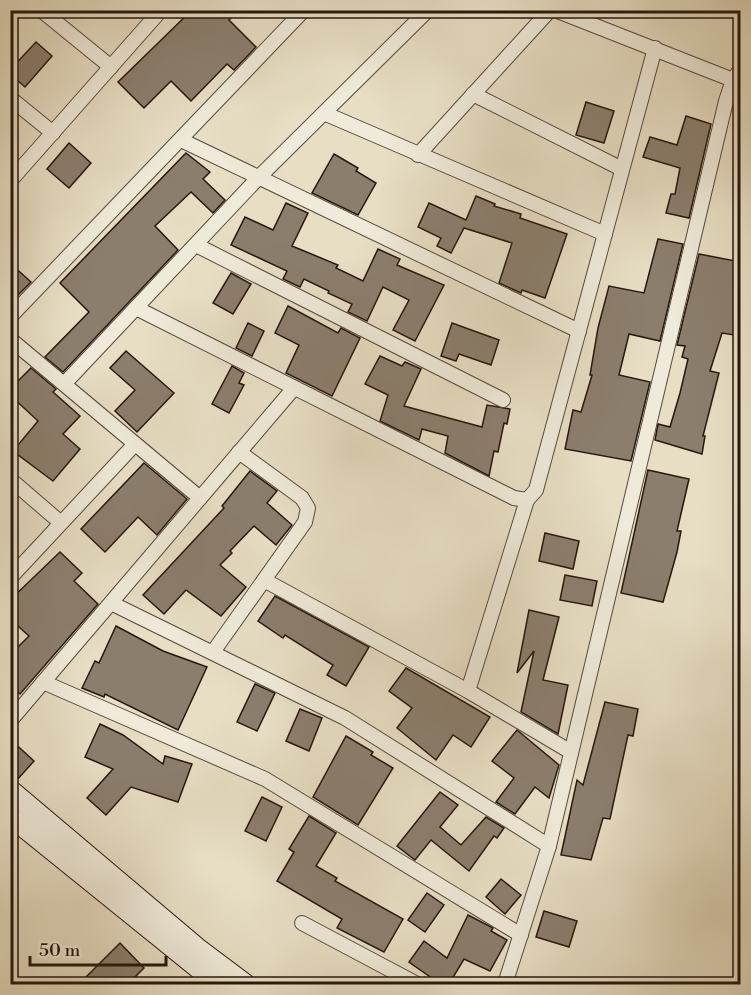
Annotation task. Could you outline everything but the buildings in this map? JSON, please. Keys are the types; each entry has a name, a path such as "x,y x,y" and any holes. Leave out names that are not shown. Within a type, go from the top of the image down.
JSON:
{"main road":[{"path":"10,790 197,948 245,984"},
{"path":"10,816 218,984"}],"street":[{"path":"40,10 111,67"},
{"path":"10,317 304,10"},
{"path":"65,383 259,177 326,114 428,10"},
{"path":"418,155 550,10"},
{"path":"505,984 549,846 737,75 655,48 555,10"},
{"path":"10,181 159,11"},
{"path":"468,691 527,500 536,490 655,48"},
{"path":"473,94 622,169"},
{"path":"10,98 53,133"},
{"path":"326,114 605,234"},
{"path":"181,140 579,331"},
{"path":"196,245 503,400"},
{"path":"136,308 514,498 527,500"},
{"path":"10,339 200,498"},
{"path":"10,721 294,388"},
{"path":"10,579 135,444"},
{"path":"213,652 305,522 308,508 302,498 239,452"},
{"path":"10,479 61,523"},
{"path":"264,580 468,691 571,752"},
{"path":"111,603 345,718 549,846"},
{"path":"42,682 265,779 521,935"},
{"path":"302,923 417,984"}]}
